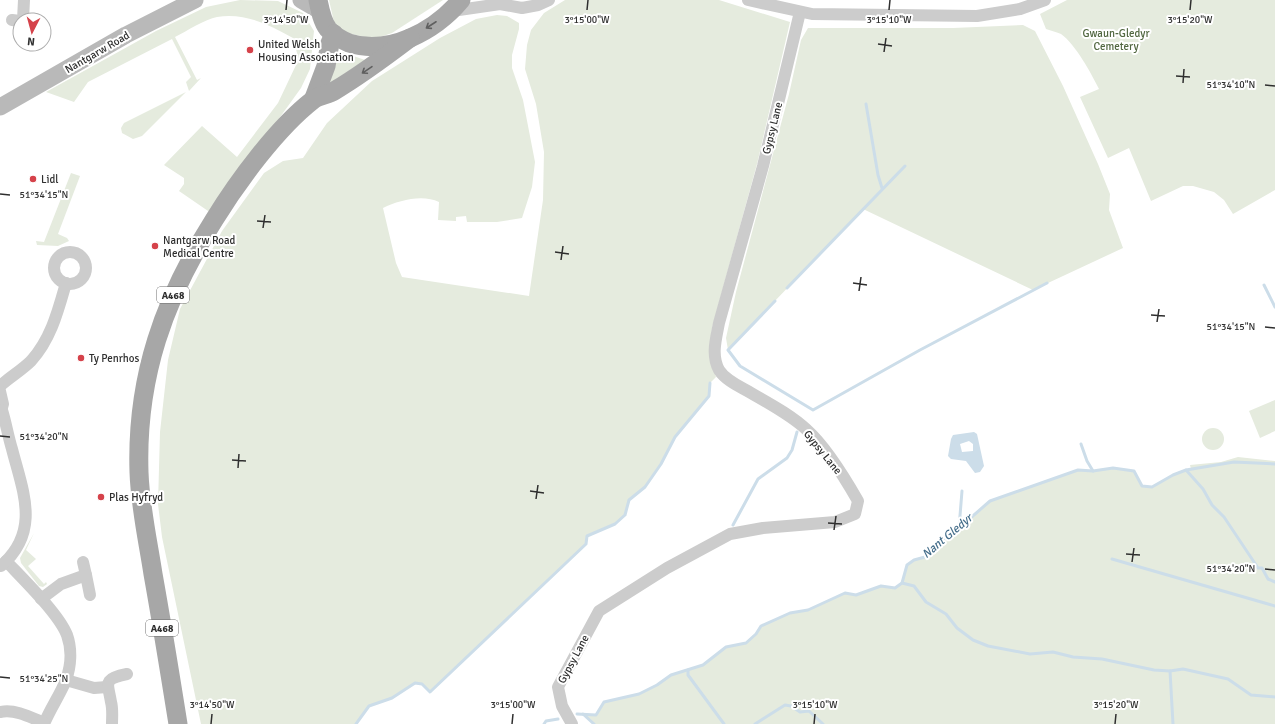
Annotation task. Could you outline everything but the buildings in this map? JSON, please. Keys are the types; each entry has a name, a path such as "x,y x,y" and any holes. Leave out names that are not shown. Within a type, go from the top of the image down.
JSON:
{"main road":[{"name":"Nantgarw Road","path":"0,107 126,35 195,0"},
{"path":"301,0 319,6 329,30 334,34 342,40 362,47 383,47 410,38 456,5"},
{"name":"A468","path":"178,724 146,533 139,472 142,401 151,356 172,297 194,252 232,192 283,128 314,98 326,66 330,43 334,34"},
{"name":"A468","path":"314,98 332,92 410,38"}],"street":[{"path":"21,12 24,0"},
{"path":"456,5 498,2 522,8 538,5 549,0"},
{"path":"748,0 800,12 846,15 977,16 1020,9 1045,0"},
{"name":"Gypsy Lane","path":"572,724 562,706 558,687 599,611 667,568 730,534 763,528 835,522 855,514 858,501 850,486 808,430 771,404 726,378 720,371 714,358 719,323 763,166 800,12"},
{"path":"0,386 30,362 42,348 59,307 66,283"},
{"path":"0,391 3,404 1,413 26,501 27,518 20,543 3,564 41,599 67,635 70,654 66,680 44,723 17,712 0,712"},
{"path":"0,440 12,449"},
{"path":"84,562 90,595"},
{"path":"41,599 61,584 86,575"},
{"path":"112,724 111,702 107,687 108,683 114,678 127,674"},
{"path":"66,680 94,688 107,687"}],"green space":[{"path":"240,0 278,1 303,13 314,31 310,69 301,88 211,213 179,191 184,184 184,178 164,165 202,126 237,157 278,103 296,65 297,53 293,38 266,24 247,18 227,16 212,18 175,37 197,80 201,78 189,91 186,82 191,77 172,39 88,82 74,102 46,92 156,31 206,7"},
{"path":"329,0 443,0 392,33 374,39 343,32 334,22"},
{"path":"565,0 719,0 790,22 757,164 712,328 709,356 716,377 710,383 709,396 675,437 661,464 645,487 629,500 625,515 615,524 587,536 586,544 430,692 422,684 415,683 392,698 369,706 356,724 201,724 162,537 158,504 160,432 168,360 180,309 222,231 264,173 283,161 303,158 327,123 372,81 440,38 476,19 497,15 507,16 519,23 519,29 512,55 512,68 523,100 535,162 532,187 522,218 497,222 467,222 466,216 456,217 456,221 438,220 439,202 426,198 404,200 383,208 396,263 402,277 529,296 543,200 544,152 536,104 525,69 527,45 531,30 544,13"},
{"name":"Gwaun-Gledyr Cemetery","path":"1067,0 1275,0 1275,190 1233,214 1224,200 1214,192 1193,186 1183,186 1151,201 1129,148 1108,158 1080,97 1099,89 1078,52 1061,34 1046,29 1040,14"},
{"path":"1023,25 1035,31 1063,86 1098,164 1110,194 1109,210 1123,248 1033,290 863,209 728,350 726,338 736,292 789,94 801,40 808,28 953,28"},
{"path":"339,51 365,60 326,86 335,67"},
{"path":"186,92 142,136 133,139 122,133 121,128 124,123"},
{"path":"71,173 80,176 58,234 67,238 69,241 58,246 37,245 36,241 44,242"},
{"path":"1275,400 1275,431 1260,438 1249,411"},
{"path":"1213,428 1221,431 1224,439 1221,447 1213,450 1205,447 1202,439 1205,431"},
{"path":"1238,457 1275,461 1275,724 594,724 583,713 596,715 604,702 639,694 657,685 671,675 703,665 726,647 746,643 756,635 761,626 790,613 808,610 845,593 856,595 881,586 895,588 902,583 907,565 914,560 925,557 940,541 959,528 990,500 1078,470 1093,471 1113,468 1134,471 1142,486 1152,487 1173,475 1191,469 1190,465 1221,462"},
{"path":"34,533 26,550 36,559 28,566 44,584 46,582 47,584 43,587 39,586 21,563 20,558"}],"water":[{"path":"974,432 977,434 984,466 980,472 975,473 966,461 951,459 948,456 953,435","holes":["969,441 973,444 973,451 962,452 960,444"]}],"waterway":[{"path":"866,104 878,175 882,188"},
{"path":"787,288 905,166"},
{"path":"775,301 728,350 740,366 813,410 920,350 1047,283"},
{"path":"1264,285 1275,307"},
{"path":"356,724 369,706 392,698 415,683 422,684 430,692 586,544 587,536 615,524 625,515 629,500 645,487 661,464 675,437 709,396 710,383"},
{"path":"733,525 758,479 787,458 792,450 797,432"},
{"path":"1081,444 1087,461 1093,471"},
{"name":"Nant Gledyr","path":"577,714 596,715 604,702 639,694 657,685 671,675 703,665 726,647 746,643 756,634 761,626 790,613 808,610 845,593 856,595 881,586 895,588 902,583 907,565 914,560 925,557 940,541 959,528 990,501 1078,470 1093,471 1113,468 1134,471 1142,486 1152,487 1173,475 1186,470 1234,462 1275,464"},
{"path":"1186,470 1203,489 1212,505 1224,517 1258,568 1262,568 1268,579 1275,582"},
{"path":"959,528 962,491"},
{"path":"1112,559 1275,606"},
{"path":"902,583 914,586 926,602 946,614 957,628 973,640 988,646 1030,654 1053,652 1073,657 1102,659 1154,670 1170,671 1183,669 1228,679 1251,695 1275,697"},
{"path":"688,670 688,675 724,724"},
{"path":"1170,671 1173,724"},
{"path":"755,724 785,705 791,706 800,712 809,711 823,724"},
{"path":"583,714 594,724"},
{"name":"Nant Gledyr","path":"544,724 546,721 558,719"}],"place":[{"name":"United Welsh Housing Association","path":"250,50"},
{"name":"Lidl","path":"33,179"},
{"name":"Nantgarw Road Medical Centre","path":"155,246"},
{"name":"Ty Penrhos","path":"81,358"},
{"name":"Plas Hyfryd","path":"101,497"}]}
